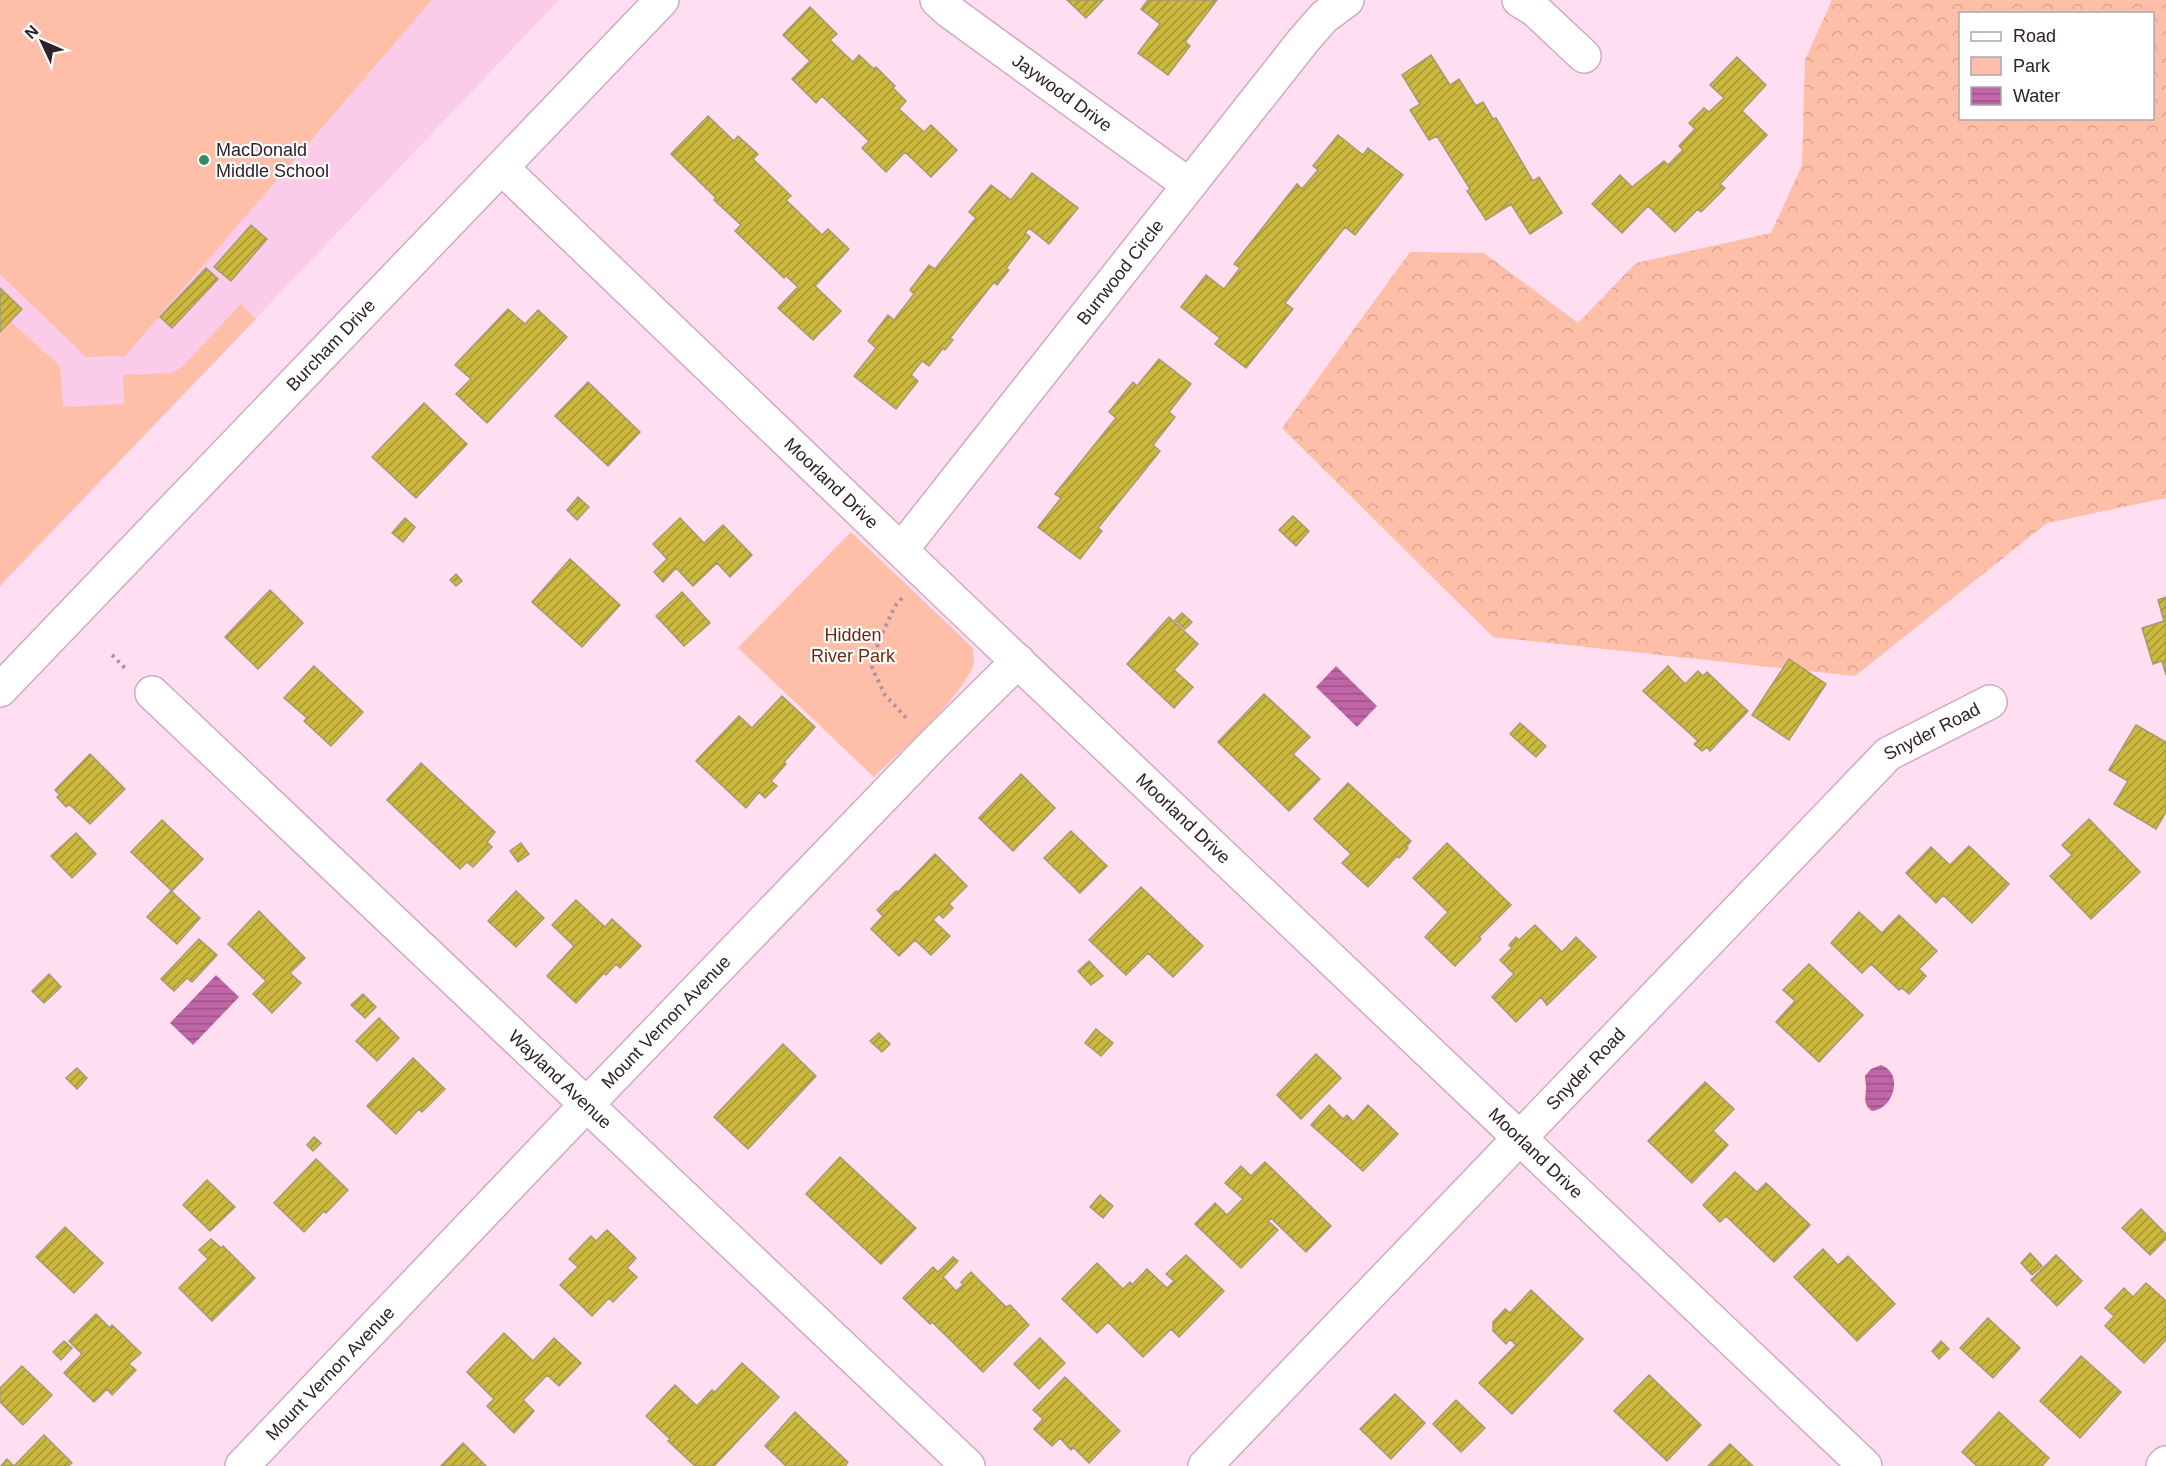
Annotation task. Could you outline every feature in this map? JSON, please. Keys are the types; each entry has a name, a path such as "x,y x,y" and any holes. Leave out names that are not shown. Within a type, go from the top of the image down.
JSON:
{"street":[{"name":"Burcham Drive","path":"0,690 662,0"},
{"name":"Jaywood Drive","path":"936,0 1189,185"},
{"name":"Burrwood Circle","path":"902,550 1324,17 1347,0"},
{"path":"1519,0 1535,10 1584,56"},
{"name":"Moorland Drive","path":"502,168 1018,662 1865,1466"},
{"name":"Mount Vernon Avenue","path":"243,1466 934,744 1018,662"},
{"name":"Wayland Avenue","path":"152,693 588,1103 968,1466"},
{"name":"Snyder Road","path":"1205,1466 1888,754 1990,702"}],"path":[{"path":"926,574 895,606 878,643 872,668 885,694 934,744"}],"shaded area":[{"name":"MacDonald Middle School","path":"0,0 559,0 0,587"}],"green space":[{"path":"0,0 432,0 125,356 86,357 0,274"},
{"path":"1832,0 2166,0 2166,498 2047,523 1855,676 1493,637 1282,428 1410,252 1484,253 1578,323 1636,263 1771,233 1802,165 1805,60"},
{"path":"241,304 256,319 0,585 0,332 10,321 60,366 63,407 124,404 123,375 171,373 182,367"},
{"name":"Hidden River Park","path":"851,532 973,648 973,666 956,694 929,724 874,777 738,648"}],"water":[{"path":"1336,666 1377,706 1357,727 1316,687"},
{"path":"216,975 239,997 193,1045 170,1023"},
{"path":"1881,1065 1892,1075 1893,1090 1886,1104 1872,1111 1866,1103 1865,1076 1871,1069"}],"building":[{"path":"1067,0 1103,0 1086,18"},
{"path":"1148,0 1217,0 1185,42 1190,46 1168,75 1138,53 1160,24 1141,9"},
{"path":"810,7 837,34 830,40 853,62 859,55 874,69 876,67 895,86 893,88 906,101 899,109 924,132 931,125 957,150 931,177 905,152 886,172 862,148 869,141 822,96 816,103 792,79 810,61 783,35"},
{"path":"1431,55 1450,85 1459,79 1476,106 1483,102 1493,119 1496,118 1533,181 1539,177 1562,213 1530,234 1511,204 1486,220 1437,136 1429,140 1410,110 1420,104 1402,75"},
{"path":"1737,57 1766,85 1742,111 1767,135 1720,184 1725,188 1701,212 1698,209 1675,232 1648,206 1622,233 1592,204 1620,175 1632,187 1664,161 1668,165 1683,150 1679,146 1695,129 1689,123 1704,108 1709,112 1724,98 1710,85"},
{"path":"708,116 734,141 738,136 758,154 753,159 791,196 786,200 822,235 828,229 849,249 815,286 841,311 813,340 778,308 798,287 786,276 784,278 735,231 741,225 671,154"},
{"path":"1338,135 1363,155 1368,148 1403,175 1355,235 1345,227 1285,303 1293,309 1246,368 1215,344 1220,338 1181,307 1206,275 1224,289 1240,268 1234,264 1297,184 1302,189 1318,170 1313,166"},
{"path":"1032,173 1078,208 1049,244 1029,228 1025,233 1030,237 1006,268 1009,270 997,285 994,282 950,338 953,340 945,350 943,348 929,366 922,361 911,375 918,381 896,409 854,376 876,348 868,341 888,315 894,320 914,294 910,290 929,265 935,269 976,218 969,212 991,185 1011,200"},
{"path":"251,225 267,239 231,281 214,267"},
{"path":"206,268 218,279 172,328 160,317"},
{"path":"0,288 22,309 0,332"},
{"path":"508,309 525,324 538,310 567,337 487,423 456,394 471,379 455,365"},
{"path":"1159,359 1191,384 1169,412 1175,417 1153,445 1160,451 1098,528 1102,531 1080,559 1038,527 1061,498 1055,494 1116,418 1109,412 1133,382 1137,386"},
{"path":"588,382 640,432 608,466 555,416"},
{"path":"424,403 467,444 416,498 372,457"},
{"path":"578,497 589,507 577,520 567,510"},
{"path":"1293,516 1309,531 1296,546 1279,530"},
{"path":"405,518 415,527 403,542 392,533"},
{"path":"680,518 704,543 723,525 752,555 730,577 717,563 693,586 676,568 663,582 654,572 667,559 653,544"},
{"path":"570,559 620,605 582,647 532,602"},
{"path":"456,574 462,581 456,586 450,580"},
{"path":"270,590 303,623 258,669 225,637"},
{"path":"682,592 710,623 684,646 656,616"},
{"path":"2166,597 2166,675 2162,661 2153,664 2142,628 2164,621 2158,600"},
{"path":"1182,613 1192,622 1185,629 1175,620"},
{"path":"1169,617 1198,644 1174,670 1193,687 1174,708 1127,664"},
{"path":"1789,659 1826,684 1789,740 1752,715"},
{"path":"314,666 363,712 331,746 304,721 307,718 284,698"},
{"path":"1668,666 1685,684 1698,671 1703,676 1707,672 1748,711 1710,751 1707,747 1702,751 1694,744 1698,741 1643,691"},
{"path":"1264,694 1310,737 1293,754 1320,779 1289,811 1218,742"},
{"path":"782,696 815,727 784,762 786,764 771,781 777,786 765,798 759,792 746,808 696,761 739,716 752,728"},
{"path":"1520,723 1546,746 1536,757 1510,734"},
{"path":"2136,725 2166,742 2166,812 2156,829 2114,804 2128,781 2109,770"},
{"path":"90,754 125,789 90,824 69,804 66,807 57,797 60,795 55,790"},
{"path":"421,763 495,832 487,842 492,847 473,867 467,862 460,869 387,800"},
{"path":"1021,774 1055,808 1013,851 979,818"},
{"path":"1348,783 1411,841 1399,858 1397,856 1368,887 1342,863 1351,854 1314,819"},
{"path":"2089,819 2140,872 2091,919 2050,876 2072,855 2062,845"},
{"path":"162,820 203,859 172,891 131,852"},
{"path":"1071,831 1107,866 1080,893 1044,858"},
{"path":"76,833 96,854 72,878 51,856"},
{"path":"521,843 529,854 518,862 510,851"},
{"path":"1447,843 1511,905 1479,937 1481,939 1455,966 1425,937 1448,912 1413,878"},
{"path":"1969,846 2009,884 1972,923 1943,895 1936,903 1906,873 1931,847 1950,865"},
{"path":"935,854 967,886 949,904 953,908 943,918 939,914 933,920 950,936 931,955 915,940 899,956 871,929 883,916 877,910"},
{"path":"1141,887 1203,946 1173,977 1148,953 1126,975 1089,940"},
{"path":"171,891 200,918 177,944 147,917"},
{"path":"516,891 544,918 516,947 488,921"},
{"path":"576,900 605,927 612,919 641,946 620,968 616,964 606,975 604,973 576,1003 547,976 574,946 552,925"},
{"path":"259,911 305,958 290,973 301,983 272,1013 253,994 266,981 228,944"},
{"path":"1859,912 1882,933 1899,915 1937,951 1919,969 1926,976 1909,994 1902,988 1899,990 1871,964 1862,973 1831,943"},
{"path":"1535,925 1562,952 1576,937 1596,957 1547,1005 1541,997 1516,1022 1492,997 1514,974 1500,960 1512,948 1509,945 1516,937 1519,940"},
{"path":"199,939 217,955 192,982 187,978 174,991 161,979"},
{"path":"1089,961 1103,976 1091,985 1078,971"},
{"path":"1809,964 1863,1015 1819,1062 1776,1022 1795,1001 1783,990"},
{"path":"49,974 61,987 44,1003 32,991"},
{"path":"363,994 376,1007 365,1018 351,1005"},
{"path":"379,1018 399,1038 377,1061 356,1041"},
{"path":"1096,1029 1113,1043 1101,1056 1085,1043"},
{"path":"879,1033 890,1044 882,1052 870,1041"},
{"path":"783,1044 816,1076 748,1149 714,1117"},
{"path":"1316,1054 1341,1078 1301,1119 1277,1095"},
{"path":"413,1058 445,1089 422,1112 419,1109 396,1134 367,1106"},
{"path":"77,1068 87,1078 77,1089 66,1078"},
{"path":"1705,1082 1734,1109 1713,1131 1728,1145 1692,1183 1648,1141"},
{"path":"1329,1105 1343,1119 1347,1115 1353,1122 1368,1105 1398,1134 1363,1171 1311,1125"},
{"path":"314,1137 321,1143 313,1151 307,1145"},
{"path":"840,1157 916,1228 881,1264 806,1194"},
{"path":"316,1159 348,1190 304,1232 274,1203"},
{"path":"1265,1162 1331,1226 1306,1252 1271,1218 1268,1221 1278,1230 1241,1268 1195,1224 1215,1203 1227,1215 1243,1199 1225,1183 1241,1166 1251,1176"},
{"path":"1735,1172 1757,1192 1766,1183 1810,1225 1774,1262 1726,1216 1720,1222 1703,1205"},
{"path":"207,1180 235,1207 210,1231 183,1205"},
{"path":"1100,1195 1113,1206 1103,1218 1090,1207"},
{"path":"2141,1209 2166,1234 2166,1239 2150,1255 2122,1228"},
{"path":"65,1227 103,1263 74,1293 36,1257"},
{"path":"607,1230 636,1258 627,1268 637,1277 613,1302 609,1298 592,1316 560,1285 578,1267 569,1259 591,1236 596,1241"},
{"path":"211,1239 221,1248 223,1246 255,1278 212,1321 179,1288 208,1259 199,1250"},
{"path":"1823,1249 1838,1265 1848,1256 1895,1304 1857,1341 1794,1277"},
{"path":"2030,1253 2042,1266 2032,1275 2021,1263"},
{"path":"1186,1255 1224,1291 1179,1337 1171,1329 1143,1357 1108,1322 1097,1333 1062,1299 1097,1263 1123,1289 1130,1282 1132,1285 1147,1269 1167,1288 1174,1281 1166,1274"},
{"path":"2056,1255 2082,1281 2057,1306 2031,1280"},
{"path":"953,1257 958,1261 943,1277 956,1291 971,1272 1006,1307 1010,1305 1029,1325 983,1372 932,1322 930,1324 903,1298 933,1267 938,1272"},
{"path":"2146,1283 2166,1301 2166,1340 2144,1363 2105,1326 2114,1316 2105,1308 2124,1288 2133,1297"},
{"path":"1531,1290 1583,1339 1512,1414 1479,1383 1516,1345 1510,1339 1506,1344 1493,1331 1493,1322 1505,1309 1510,1313"},
{"path":"96,1314 110,1328 112,1325 141,1353 129,1364 136,1370 112,1395 107,1389 94,1402 64,1373 82,1354 69,1341"},
{"path":"1988,1318 2020,1348 1993,1378 1960,1348"},
{"path":"504,1333 533,1361 554,1338 581,1363 559,1386 547,1375 523,1400 534,1411 514,1433 487,1406 494,1399 467,1372"},
{"path":"1040,1338 1065,1363 1039,1389 1014,1364"},
{"path":"64,1341 72,1348 61,1360 53,1352"},
{"path":"1941,1341 1949,1349 1939,1359 1932,1351"},
{"path":"2081,1356 2121,1392 2080,1438 2040,1401"},
{"path":"742,1363 779,1397 714,1466 695,1466 646,1416 675,1385 697,1406 712,1390 715,1392"},
{"path":"22,1366 52,1395 23,1425 0,1402 0,1388"},
{"path":"1649,1375 1701,1425 1667,1461 1614,1411"},
{"path":"1065,1377 1120,1431 1089,1463 1073,1447 1071,1450 1060,1438 1052,1446 1034,1429 1043,1419 1033,1410"},
{"path":"1395,1394 1425,1423 1391,1459 1360,1429"},
{"path":"1456,1400 1485,1428 1461,1452 1433,1424"},
{"path":"795,1412 848,1462 845,1466 786,1466 765,1446"},
{"path":"1999,1412 2049,1458 2042,1466 1977,1466 1962,1452"},
{"path":"44,1435 72,1463 68,1466 14,1466"},
{"path":"463,1443 486,1466 441,1466"},
{"path":"1730,1444 1753,1466 1708,1466"},
{"path":"7,1459 14,1466 1,1466"}],"place":[{"name":"MacDonald Middle School","path":"204,160"}]}
